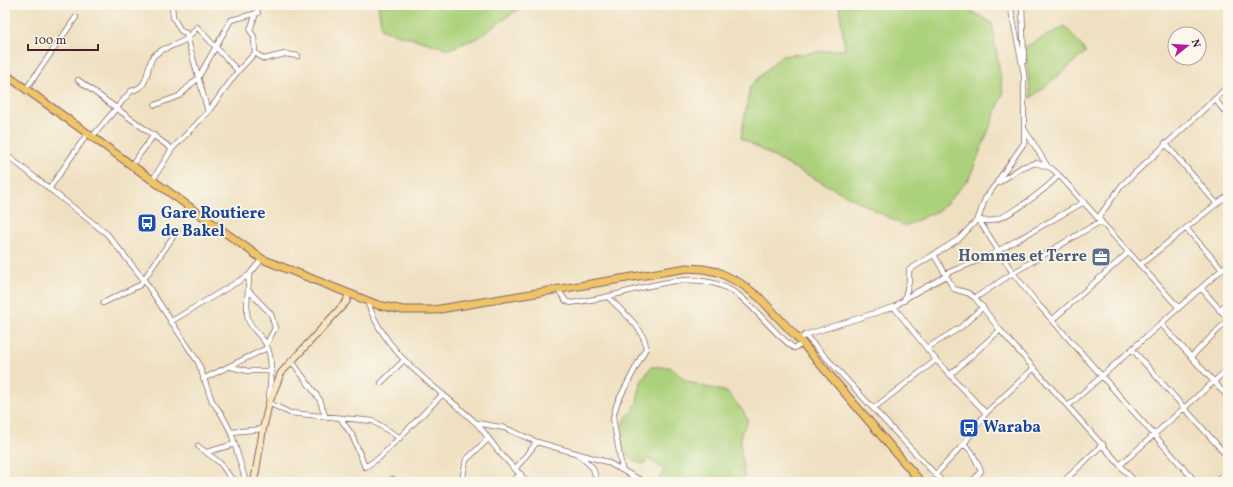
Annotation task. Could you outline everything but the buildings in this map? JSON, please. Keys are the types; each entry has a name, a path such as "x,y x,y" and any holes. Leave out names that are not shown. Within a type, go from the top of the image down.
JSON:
{"main road":[{"path":"5,74 262,259 367,301 391,308 434,310 557,288 686,268 703,268 730,277 753,291 802,340 918,481"}],"street":[{"path":"172,5 173,17 181,31 186,32 208,112"},
{"path":"152,180 172,149 208,112 238,71 255,53 254,37 250,30 258,12 259,5"},
{"path":"1010,5 1024,74"},
{"path":"904,301 909,281 909,270 959,239 978,219 985,199 1024,143 1022,5"},
{"path":"154,105 179,96 198,78 231,20 258,12"},
{"path":"26,89 76,17"},
{"path":"49,189 90,135 117,108 131,91 139,89 144,84 147,69 154,56 187,39 196,27 238,71"},
{"path":"255,53 264,59 285,54 298,56"},
{"path":"78,80 172,149"},
{"path":"975,298 1099,220 1122,185 1228,86"},
{"path":"1214,99 1228,116"},
{"path":"1024,128 1048,167"},
{"path":"132,166 154,135"},
{"path":"1166,143 1216,204"},
{"path":"9,157 107,234 144,280 170,322 198,362 212,402 222,415 231,432 246,482"},
{"path":"995,185 1022,167 1036,163 1048,167 1060,175 1128,253 1179,308"},
{"path":"978,219 987,221 1020,207 1042,192 1060,175"},
{"path":"1140,265 1228,195"},
{"path":"557,288 566,301 572,303 608,297 657,284 691,279 714,283 736,294 759,313 794,348 802,340 894,307 911,295 946,275 998,251 1084,202"},
{"path":"978,219 1013,273 1052,320 1196,482"},
{"path":"1186,228 1222,269"},
{"path":"103,303 140,285 177,231"},
{"path":"1052,320 1128,253"},
{"path":"934,255 954,289 968,293 975,298 1000,330 1135,482"},
{"path":"170,322 249,275 262,259"},
{"path":"1068,406 1228,264"},
{"path":"249,275 247,317 251,326 266,346 272,371 269,385 270,403"},
{"path":"1191,357 1228,320 1201,288"},
{"path":"203,379 231,367 266,346 275,328 271,314 249,291"},
{"path":"254,482 263,429 270,403 281,373 291,360 347,301 348,293"},
{"path":"608,297 640,332 645,340 646,348 617,404 613,418 622,469"},
{"path":"367,301 374,320 403,361 477,423 497,450 516,468 527,482"},
{"path":"1219,310 1228,302"},
{"path":"894,307 936,360 986,413"},
{"path":"927,348 960,327 983,307"},
{"path":"1161,324 1228,397"},
{"path":"950,375 1000,330"},
{"path":"802,340 874,408 908,447 942,482"},
{"path":"1132,348 1228,456"},
{"path":"291,360 320,400 325,416"},
{"path":"874,408 936,360"},
{"path":"381,383 403,361"},
{"path":"231,367 236,370 272,371"},
{"path":"935,475 964,444 986,413 1034,368"},
{"path":"1120,465 1228,368"},
{"path":"340,418 352,435 365,467 379,458 443,394"},
{"path":"270,403 290,414 373,421 400,438"},
{"path":"477,423 505,428 537,442 607,462 644,482"},
{"path":"231,432 263,429"},
{"path":"466,482 463,476 466,460 488,439"},
{"path":"516,468 537,442"},
{"path":"207,452 235,444"},
{"path":"964,444 972,452 981,471 972,482"},
{"path":"1063,482 1102,444"},
{"path":"198,446 220,463 231,478 240,482"},
{"path":"577,453 593,468 596,478 594,482"},
{"path":"1215,482 1228,470"},
{"path":"512,482 521,474"},
{"path":"387,482 393,479"}],"green space":[{"path":"378,5 530,5 521,7 478,38 449,49 382,30"},
{"path":"839,5 961,5 992,23 1003,94 969,179 940,210 905,226 783,162 741,138 750,86 781,56 845,49"},
{"path":"1065,26 1086,52 1031,98 1025,47"},
{"path":"651,367 670,367 685,380 698,385 727,392 743,411 748,421 741,433 741,452 745,478 739,482 660,482 658,480 664,470 648,458 644,464 638,463 630,457 623,447 618,431 637,402 641,382"}],"place":[{"name":"Gare Routiere de Bakel","path":"147,223"},
{"name":"Hommes et Terre","path":"1101,257"},
{"name":"Waraba","path":"969,428"}]}
